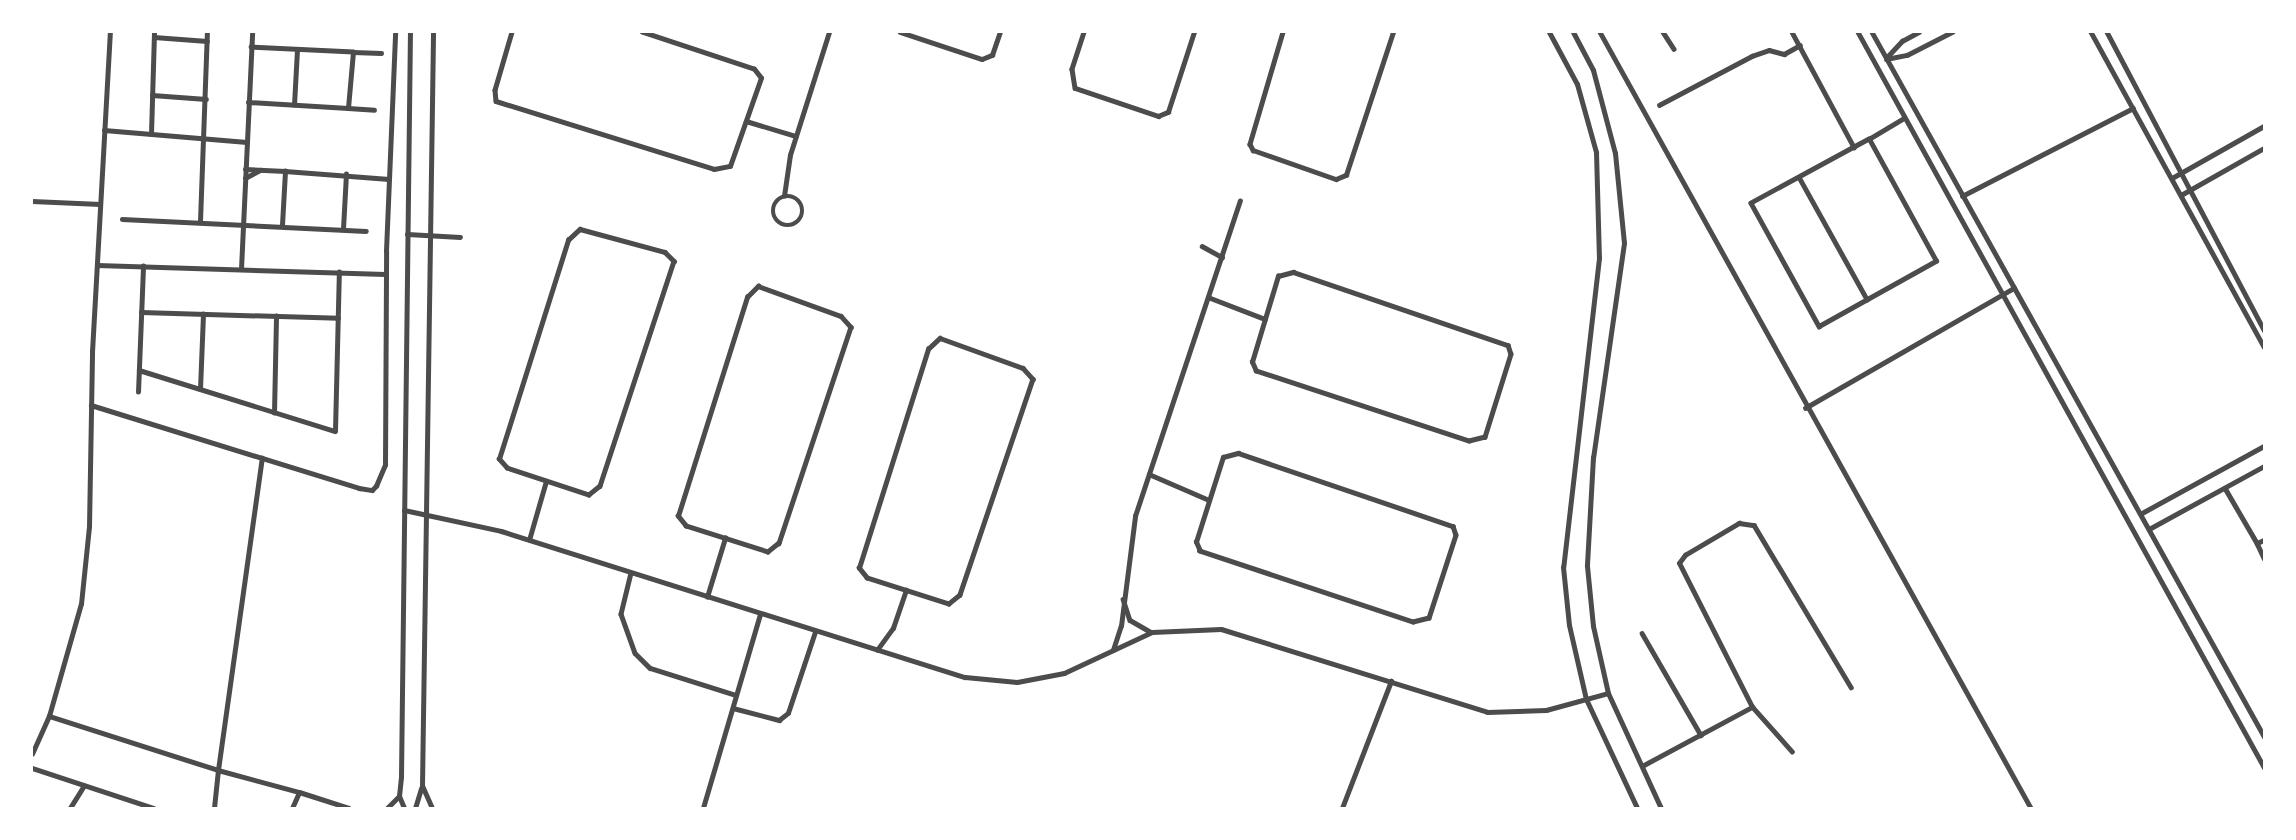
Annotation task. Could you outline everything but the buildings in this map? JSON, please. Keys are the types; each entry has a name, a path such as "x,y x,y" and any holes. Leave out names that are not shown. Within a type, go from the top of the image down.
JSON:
{"street":[{"path":"32,754 48,716 81,604 89,527 91,405 110,32"},
{"path":"200,221 207,32"},
{"path":"241,269 252,32"},
{"path":"91,405 359,488 372,490 376,486 385,465 385,274 395,32"},
{"path":"404,808 399,796 410,32"},
{"path":"415,808 422,786 433,32"},
{"path":"512,32 495,90 496,102 714,169 730,166 761,78 754,69 642,32"},
{"path":"784,196 798,198 803,206 800,220 792,226 781,225 774,217 775,202 784,196 796,136 829,32"},
{"path":"900,32 982,60 992,55 1000,32"},
{"path":"1084,32 1072,69 1074,88 1158,116 1167,112 1194,32"},
{"path":"1283,32 1250,144 1253,150 1336,179 1346,174 1393,32"},
{"path":"1549,32 1577,84 1596,152 1599,258 1563,567 1569,625 1586,699 1637,808"},
{"path":"1573,32 1593,69 1615,153 1624,243 1593,457 1587,566 1593,626 1608,693 1661,808"},
{"path":"1600,32 1805,408 2031,808"},
{"path":"1663,32 1674,49"},
{"path":"1794,32 1854,147"},
{"path":"1858,32 2264,767"},
{"path":"1872,32 2264,736"},
{"path":"1886,59 1902,41 1919,32"},
{"path":"1886,59 1907,55 1952,32"},
{"path":"2091,32 2264,346"},
{"path":"2108,32 2193,188 2264,330"},
{"path":"151,134 154,34 207,41"},
{"path":"1659,105 1752,56 1769,50 1784,54 1800,46"},
{"path":"251,47 380,53"},
{"path":"294,105 297,50"},
{"path":"348,108 353,52"},
{"path":"152,95 206,99"},
{"path":"248,102 374,110"},
{"path":"1962,196 2133,108"},
{"path":"1869,139 1936,261 1819,326 1751,203 1904,118"},
{"path":"746,121 796,136"},
{"path":"2172,178 2264,126"},
{"path":"104,130 246,142"},
{"path":"2181,195 2264,148"},
{"path":"245,169 389,179"},
{"path":"245,178 260,170"},
{"path":"282,225 285,171"},
{"path":"343,229 346,174"},
{"path":"1800,177 1867,299"},
{"path":"32,201 100,204"},
{"path":"1113,650 1121,626 1122,595 1135,516 1240,201"},
{"path":"122,219 243,222 366,231"},
{"path":"580,229 665,252 674,261 673,270 600,486 589,495 546,481 507,468 499,459 572,233 580,229"},
{"path":"407,234 460,237"},
{"path":"1202,246 1222,257"},
{"path":"97,265 385,274"},
{"path":"138,392 143,266"},
{"path":"139,370 335,431 339,272"},
{"path":"1293,272 1508,345 1511,355 1485,437 1469,441 1262,374 1252,362 1265,319 1278,276 1293,272"},
{"path":"758,286 841,316 851,327 779,543 768,552 725,538 686,526 678,516 747,297 758,286"},
{"path":"1805,408 2014,288"},
{"path":"1208,297 1265,319"},
{"path":"141,312 338,318"},
{"path":"200,390 203,314"},
{"path":"274,413 276,316"},
{"path":"940,338 1023,368 1032,379 960,595 949,604 906,590 867,578 859,568 928,349 940,338"},
{"path":"2142,513 2264,446"},
{"path":"1238,453 1453,526 1456,535 1429,618 1413,622 1207,555 1196,542 1209,500 1223,457 1238,453"},
{"path":"214,808 262,458"},
{"path":"2149,529 2264,466"},
{"path":"1149,474 1209,500"},
{"path":"528,540 546,481"},
{"path":"2225,488 2264,558"},
{"path":"404,510 425,511 528,540 965,677 1017,682 1064,673 1152,632 1221,629 1487,712 1522,714 1608,693"},
{"path":"1792,752 1752,707 1678,563 1739,523 1760,530 1851,687"},
{"path":"707,597 725,538"},
{"path":"2257,543 2264,540"},
{"path":"631,573 621,614 635,653 650,668 736,695"},
{"path":"877,650 893,628 906,590"},
{"path":"1122,595 1130,620 1152,632"},
{"path":"704,808 760,614"},
{"path":"733,708 779,720 788,713 815,632"},
{"path":"1642,633 1701,735"},
{"path":"1342,808 1392,681"},
{"path":"1642,766 1752,707"},
{"path":"48,716 218,771 349,808"},
{"path":"32,768 150,808"},
{"path":"70,808 84,786"},
{"path":"422,786 432,808"},
{"path":"292,808 299,792"},
{"path":"387,808 399,796"}]}
